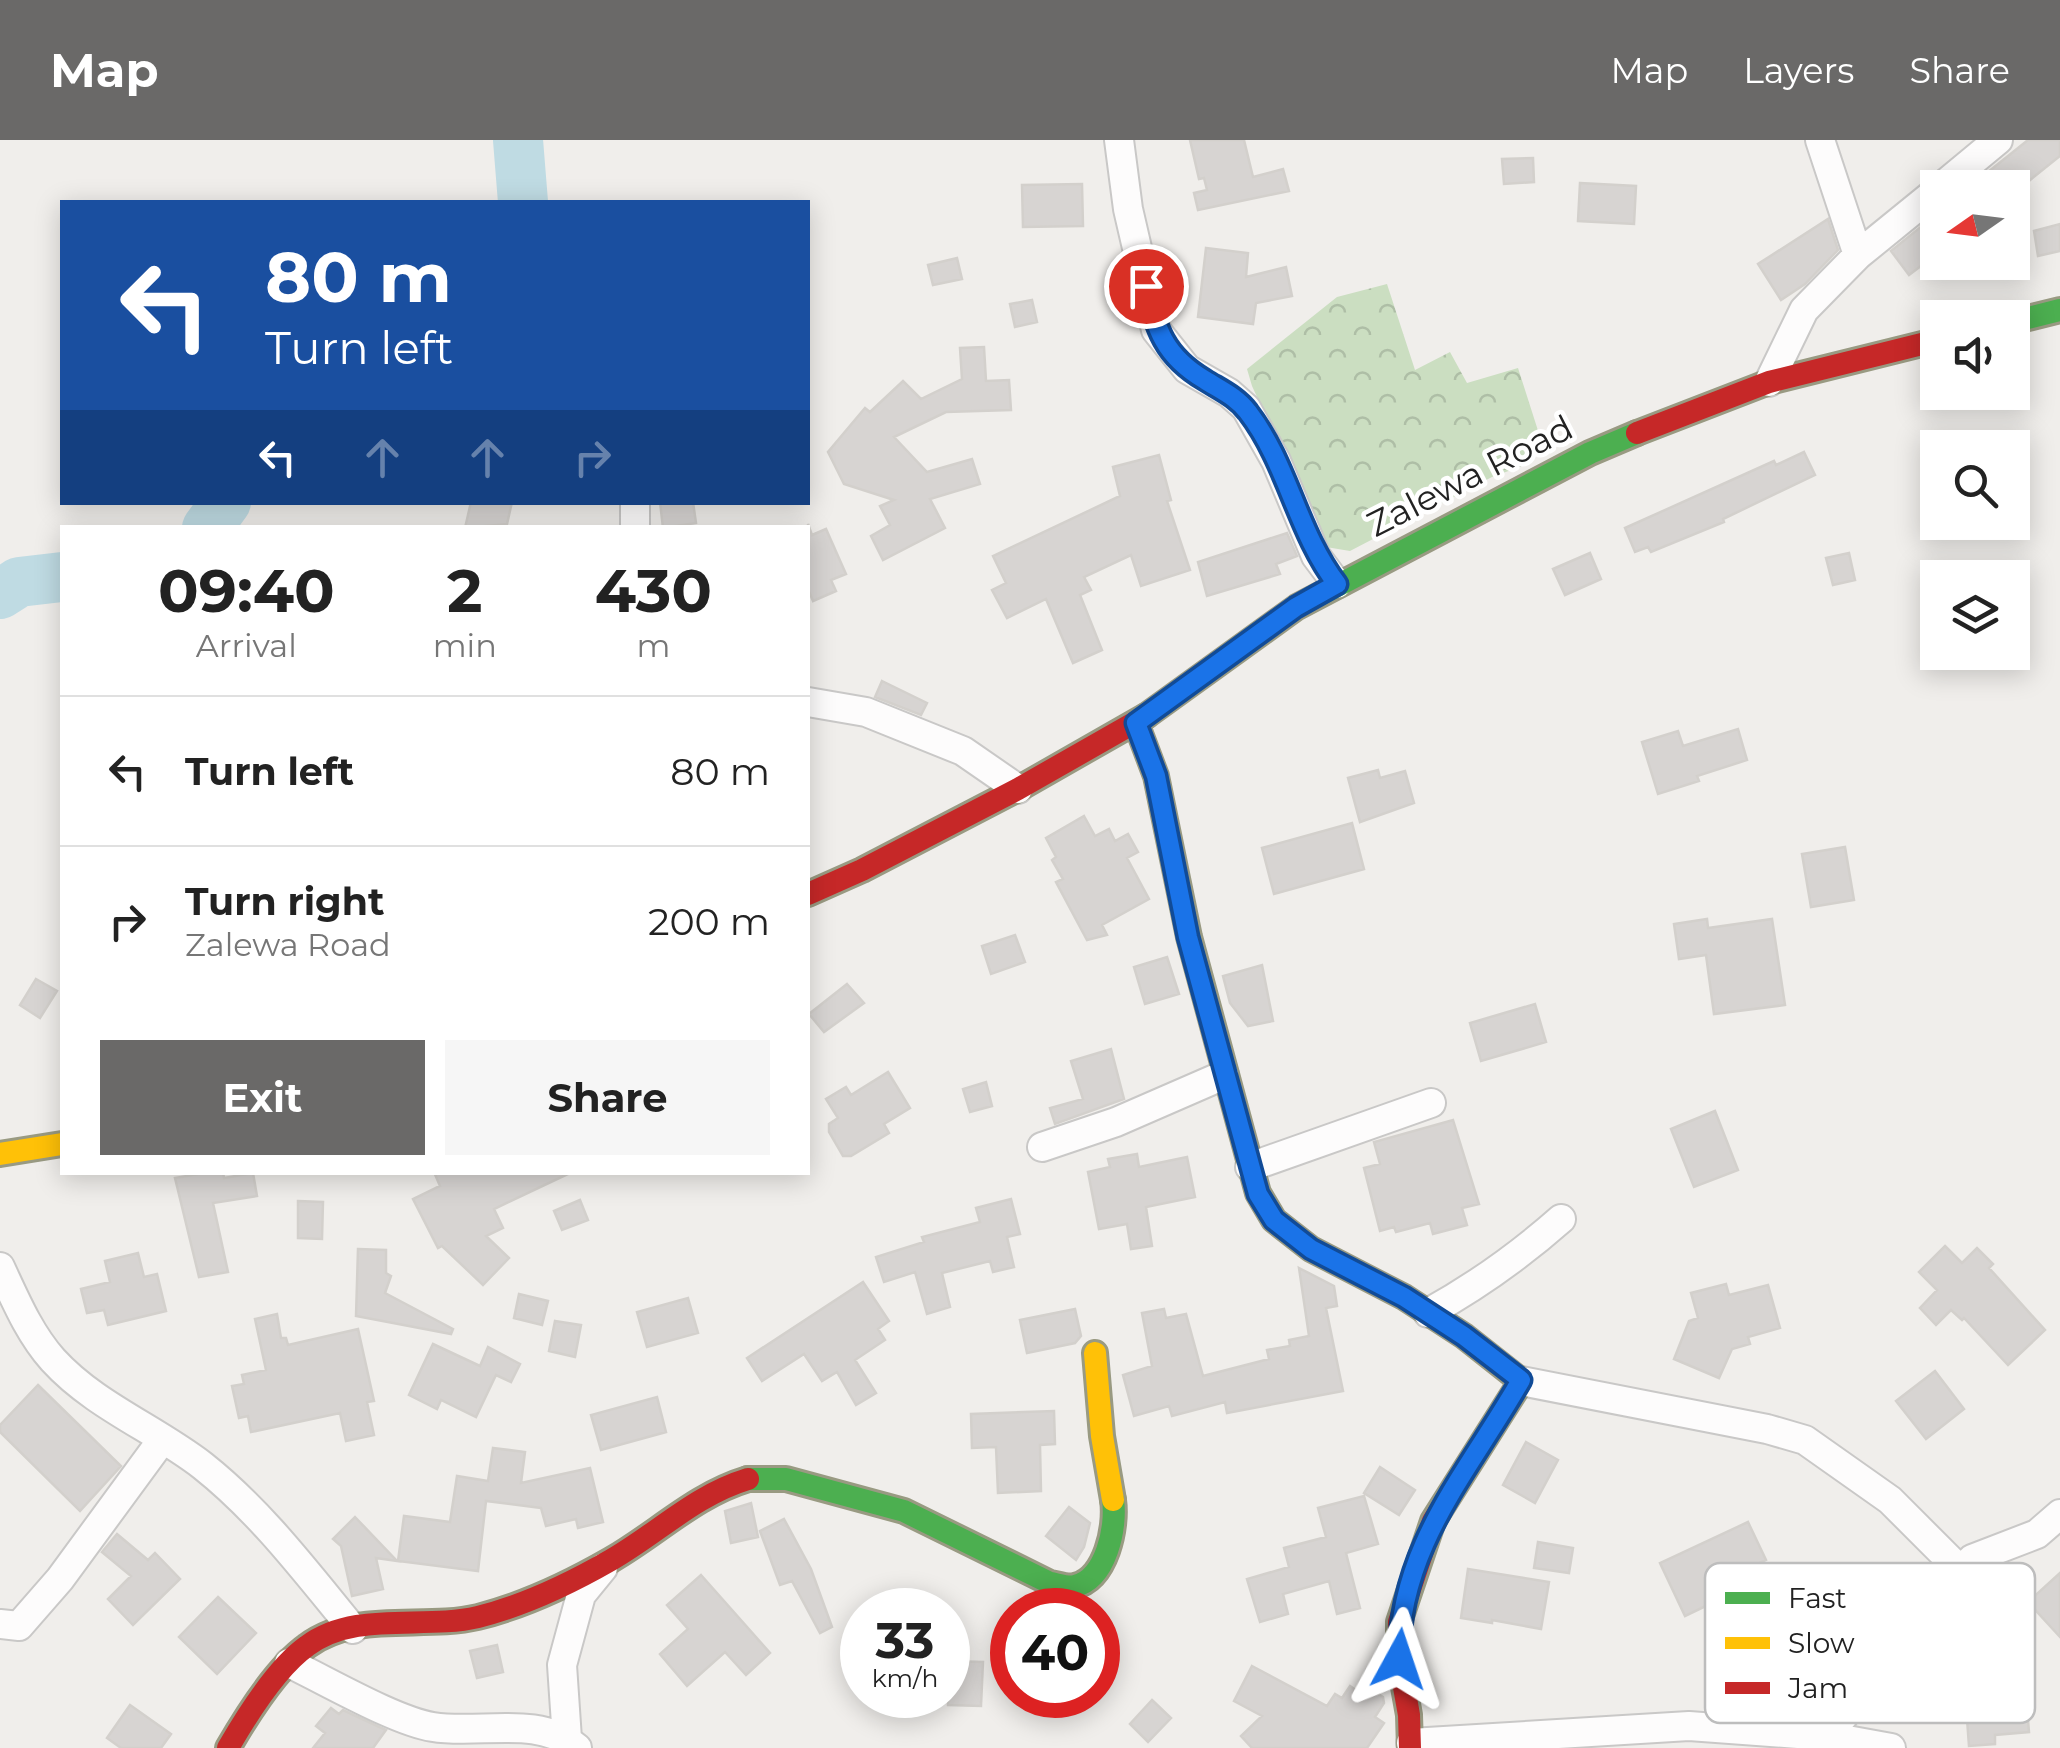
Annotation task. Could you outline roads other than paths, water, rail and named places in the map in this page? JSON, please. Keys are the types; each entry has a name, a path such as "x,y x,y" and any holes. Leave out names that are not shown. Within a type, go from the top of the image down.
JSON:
{"main road":[{"path":"2030,318 2060,310"},
{"name":"Zalewa Road","path":"810,893 1018,789 1136,723 1296,607 1590,453 1714,400 1920,344"},
{"path":"1136,723 1156,776 1188,937 1258,1194 1274,1220 1311,1249 1428,1313 1521,1380 1432,1521 1399,1622 1399,1659 1410,1746"},
{"path":"0,1154 60,1144"},
{"path":"228,1748 246,1716 306,1646 330,1634 378,1624 475,1618 515,1605 611,1560 718,1488 754,1477 786,1479 904,1510 1050,1583 1073,1587 1092,1578 1105,1556 1115,1515 1102,1436 1095,1353"}],"street":[{"path":"1120,140 1128,210 1156,330 1187,369 1246,408 1276,461 1316,556 1337,584"},
{"path":"1820,140 1858,255"},
{"path":"1962,170 1998,140"},
{"path":"1770,382 1804,310 1858,255 1920,204"},
{"path":"810,702 866,712 963,751 1018,789"},
{"path":"1042,1147 1116,1122 1224,1074"},
{"path":"1250,1167 1431,1103"},
{"path":"1428,1313 1517,1258 1561,1219"},
{"path":"0,1267 26,1322 53,1360 99,1400 202,1466 273,1532 353,1629"},
{"path":"1521,1380 1805,1440 1890,1500 1953,1563"},
{"path":"0,1624 19,1626 60,1579 162,1440"},
{"path":"1968,1563 1984,1552 2037,1534 2060,1514"},
{"path":"289,1663 434,1728 536,1729 572,1744 562,1665 581,1595 611,1560"},
{"path":"1410,1746 1689,1726 1891,1748"}],"waterway":[{"path":"518,140 523,200"},
{"path":"209,525 224,505"},
{"path":"0,594 19,582 60,577"}]}
